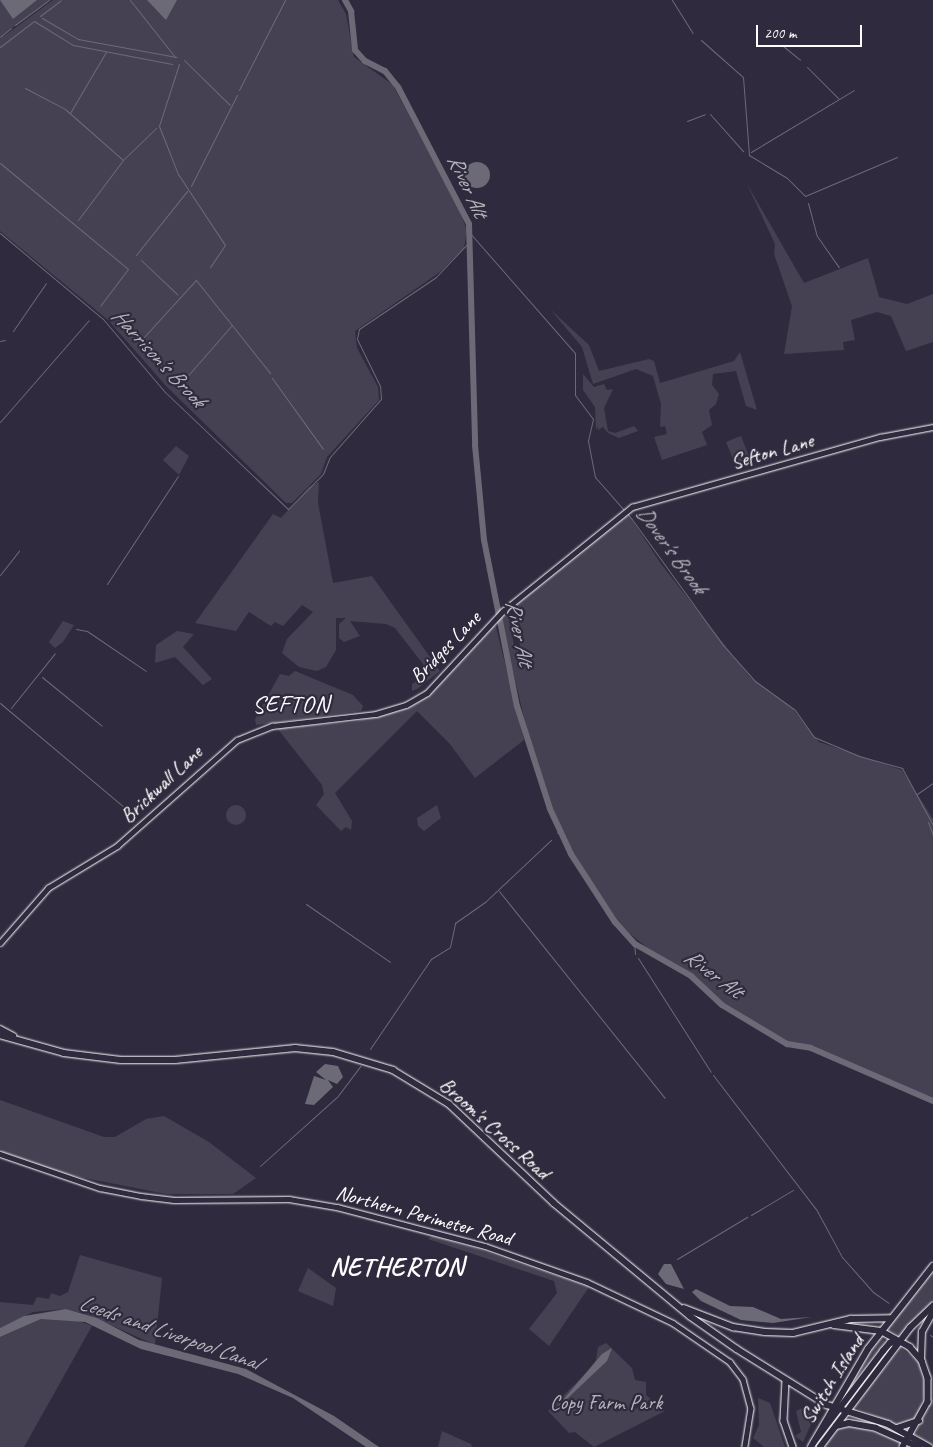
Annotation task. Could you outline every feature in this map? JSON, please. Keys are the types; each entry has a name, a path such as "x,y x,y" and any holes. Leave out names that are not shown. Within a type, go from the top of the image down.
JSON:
{"highway":[{"name":"Broom's Cross Road","path":"0,1029 17,1038"},
{"name":"Broom's Cross Road","path":"0,1034 64,1052 121,1060 175,1060 295,1048 333,1052 378,1064 448,1104 554,1203 681,1306 786,1381 831,1407 848,1409 860,1415"},
{"path":"894,1349 881,1331 933,1266"},
{"name":"Broom's Cross Road","path":"681,1306 734,1327 765,1332 794,1333 833,1325 851,1319 890,1318"},
{"path":"812,1445 890,1343 901,1341 933,1306"},
{"path":"922,1361 921,1339 933,1312"},
{"name":"Switch Island","path":"833,1325 881,1331 901,1341 922,1361 926,1372 929,1396 920,1421 903,1447"},
{"name":"Switch Island","path":"812,1445 831,1407 881,1331"},
{"name":"Switch Island","path":"820,1447 901,1341"},
{"path":"926,1372 933,1389"},
{"name":"Switch Island","path":"786,1381 784,1421 792,1446"},
{"path":"842,1389 844,1401 848,1409"},
{"name":"Switch Island","path":"860,1415 897,1428 909,1438"},
{"path":"897,1428 920,1421"},
{"path":"834,1427 857,1424 909,1438 929,1447"},
{"path":"909,1438 919,1447"}],"main road":[{"name":"Sefton Lane","path":"625,512 880,437 933,427"},
{"name":"Bridges Lane","path":"376,714 406,704 427,693 503,611 625,512"},
{"name":"Brickwall Lane","path":"0,943 48,888 117,846 237,740 272,726 376,714"},
{"name":"Northern Perimeter Road","path":"0,1154 100,1188 142,1196 174,1200 289,1199 337,1207 485,1246 587,1282 674,1323 730,1362 743,1379 751,1408 746,1447"}],"green space":[{"path":"0,0 51,0 0,37"},
{"path":"53,0 338,0 346,14 354,57 393,85 461,214 467,231 464,248 440,272 355,331 357,348 378,387 379,400 327,457 321,474 292,503 286,503 167,387 108,320 0,231 0,39"},
{"path":"747,184 804,283 868,258 879,297 907,304 933,294 933,342 906,351 891,316 877,312 851,320 855,340 843,342 844,350 784,354 792,306 774,254 775,244"},
{"path":"550,309 589,345 599,371 649,359 654,361 660,383 734,361 740,352 757,410 746,406 736,371 713,374 712,385 719,394 716,404 709,410 712,425 702,432 707,445 662,460 654,437 667,434 665,426 660,427 661,404 653,376 636,369 593,384 582,347"},
{"path":"583,374 594,387 604,384 607,390 613,389 604,408 608,431 615,433 634,426 638,431 619,438 608,433 603,427 598,430 598,426 596,430 595,407 583,390"},
{"path":"741,436 751,461 736,467 726,442"},
{"path":"176,446 189,456 179,475 163,460"},
{"path":"319,482 318,503 333,583 372,576 440,671 417,689 412,691 412,684 427,675 426,668 395,628 386,624 350,621 360,636 344,642 339,638 339,624 346,618 336,618 336,650 326,667 317,671 299,667 282,653 287,639 313,612 302,605 283,626 275,622 271,626 249,612 236,631 195,623 273,514 281,518 309,487"},
{"path":"628,514 661,564 750,677 792,708 819,742 902,770 933,819 933,1099 812,1045 788,1042 718,999 693,975 650,950 617,923 568,843 552,809 529,738 500,618 508,613 514,645 523,660 512,607"},
{"path":"63,621 74,625 63,642 55,648 49,642"},
{"path":"495,623 524,740 475,778 450,744 417,711 335,793 352,821 351,830 346,827 341,831 316,805 324,794 322,785 277,728 354,722 408,706 432,690"},
{"path":"177,631 194,634 183,647 212,679 203,685 175,657 155,663 156,645"},
{"path":"295,671 353,695 363,706 361,711 256,725 255,719 280,674 289,676"},
{"path":"236,805 243,808 246,815 243,822 236,825 229,822 226,815 229,808"},
{"path":"437,805 441,818 424,831 418,826 417,818"},
{"path":"0,1100 104,1137 115,1137 146,1119 164,1116 209,1142 256,1178 233,1194 166,1194 59,1173 0,1151"},
{"path":"432,1236 478,1249 589,1287 549,1346 529,1329 557,1293 554,1281 428,1239"},
{"path":"80,1255 162,1278 155,1345 89,1315 66,1309 33,1312 0,1328 0,1302 33,1305 37,1297 49,1299 51,1293 60,1296 68,1292"},
{"path":"308,1268 336,1288 333,1306 298,1291"},
{"path":"933,1272 933,1302 900,1336 887,1329"},
{"path":"41,1319 74,1319 92,1326 24,1447 0,1447 0,1337"},
{"path":"880,1337 886,1342 846,1393 850,1383"},
{"name":"Copy Farm Park","path":"606,1343 632,1368 635,1380 646,1382 646,1395 665,1411 594,1447 575,1432 569,1433 548,1411 589,1370 596,1360 598,1347"},
{"path":"900,1347 918,1362 926,1388 918,1416 900,1426 854,1407"},
{"path":"758,1398 770,1403 785,1447 764,1447 753,1438 759,1425"},
{"path":"933,1398 933,1445 915,1434"},
{"path":"805,1407 818,1409 803,1442 795,1436 801,1432 796,1411"},
{"path":"846,1426 857,1427 901,1440 897,1447 824,1447 836,1430"},
{"path":"442,1431 471,1444 472,1447 438,1447"}],"shaded area":[{"path":"0,0 37,0 13,19"},
{"path":"147,0 177,0 166,20"},
{"path":"477,162 486,166 490,175 486,184 477,188 468,184 464,175 468,166"},
{"path":"325,1064 338,1066 343,1077 337,1084 328,1080 333,1087 314,1105 305,1104 314,1076 326,1080 316,1072"},
{"path":"664,1264 671,1264 684,1289 666,1284 658,1274"},
{"path":"696,1289 730,1306 753,1307 781,1319 812,1317 773,1323 741,1320 701,1301 692,1292"},
{"path":"66,1309 97,1318 139,1340 246,1369 334,1416 379,1447 366,1447 293,1398 238,1374 141,1349 85,1322 41,1319 0,1337 0,1328 24,1316"},
{"path":"612,1348 607,1361 552,1413 602,1354"}],"waterway":[{"path":"15,25 49,0"},
{"path":"40,16 61,0"},
{"path":"130,0 175,57"},
{"path":"239,90 285,0"},
{"name":"River Alt","path":"345,0 351,11 355,50 365,61 385,71 398,87 469,224 475,445 484,540 517,706 550,809 571,854 615,922 635,944 691,976 722,1005 787,1044 811,1048 933,1101"},
{"path":"672,0 693,33"},
{"path":"42,18 78,39 176,57"},
{"path":"0,47 34,21 73,45 172,64"},
{"path":"0,37 11,28"},
{"path":"701,40 743,77 749,155 787,178 805,196 897,157"},
{"path":"783,46 800,60"},
{"path":"70,113 106,52"},
{"path":"184,60 230,105"},
{"path":"179,64 159,126 178,174 225,245 210,267"},
{"path":"807,67 838,98"},
{"path":"25,88 65,109 123,160"},
{"path":"751,152 854,90"},
{"path":"191,186 237,95"},
{"path":"687,121 705,114"},
{"path":"710,114 743,151"},
{"path":"78,220 123,160 156,128"},
{"path":"0,163 128,269 100,306"},
{"path":"136,255 187,191"},
{"path":"808,203 817,236 839,267"},
{"name":"Dover's Brook","path":"469,232 575,353 575,395 593,419 588,441 595,477 631,518 723,645 755,681 795,710 814,737 859,756 902,768 933,825"},
{"name":"Harrison's Brook","path":"0,233 103,319 165,392 288,509 323,474 330,457 381,399 380,386 357,339 359,329 436,277 469,242"},
{"path":"141,260 177,294"},
{"path":"143,338 196,280 270,373"},
{"path":"13,331 46,283"},
{"path":"0,422 89,320"},
{"path":"176,389 232,325"},
{"path":"0,341 5,340"},
{"path":"272,378 323,449"},
{"path":"107,584 178,476"},
{"path":"0,575 19,551"},
{"path":"76,629 87,631 146,671"},
{"path":"11,708 55,653"},
{"path":"42,677 102,726"},
{"path":"0,703 136,817"},
{"path":"917,794 933,783"},
{"path":"928,822 933,835"},
{"path":"370,1049 431,959 450,947 455,923 485,902 551,840"},
{"path":"499,891 665,1098"},
{"path":"306,904 390,962"},
{"name":"River Alt","path":"634,942 635,954"},
{"path":"638,958 711,1072"},
{"path":"260,1166 337,1097 360,1066"},
{"path":"713,1075 816,1209 842,1257 873,1292 889,1303"},
{"path":"751,1215 793,1190"},
{"path":"677,1259 747,1217"}],"district":[{"name":"SEFTON","path":"291,705"},
{"name":"NETHERTON","path":"397,1267"}],"water label":[{"name":"Leeds and Liverpool Canal","path":"169,1333"}]}
